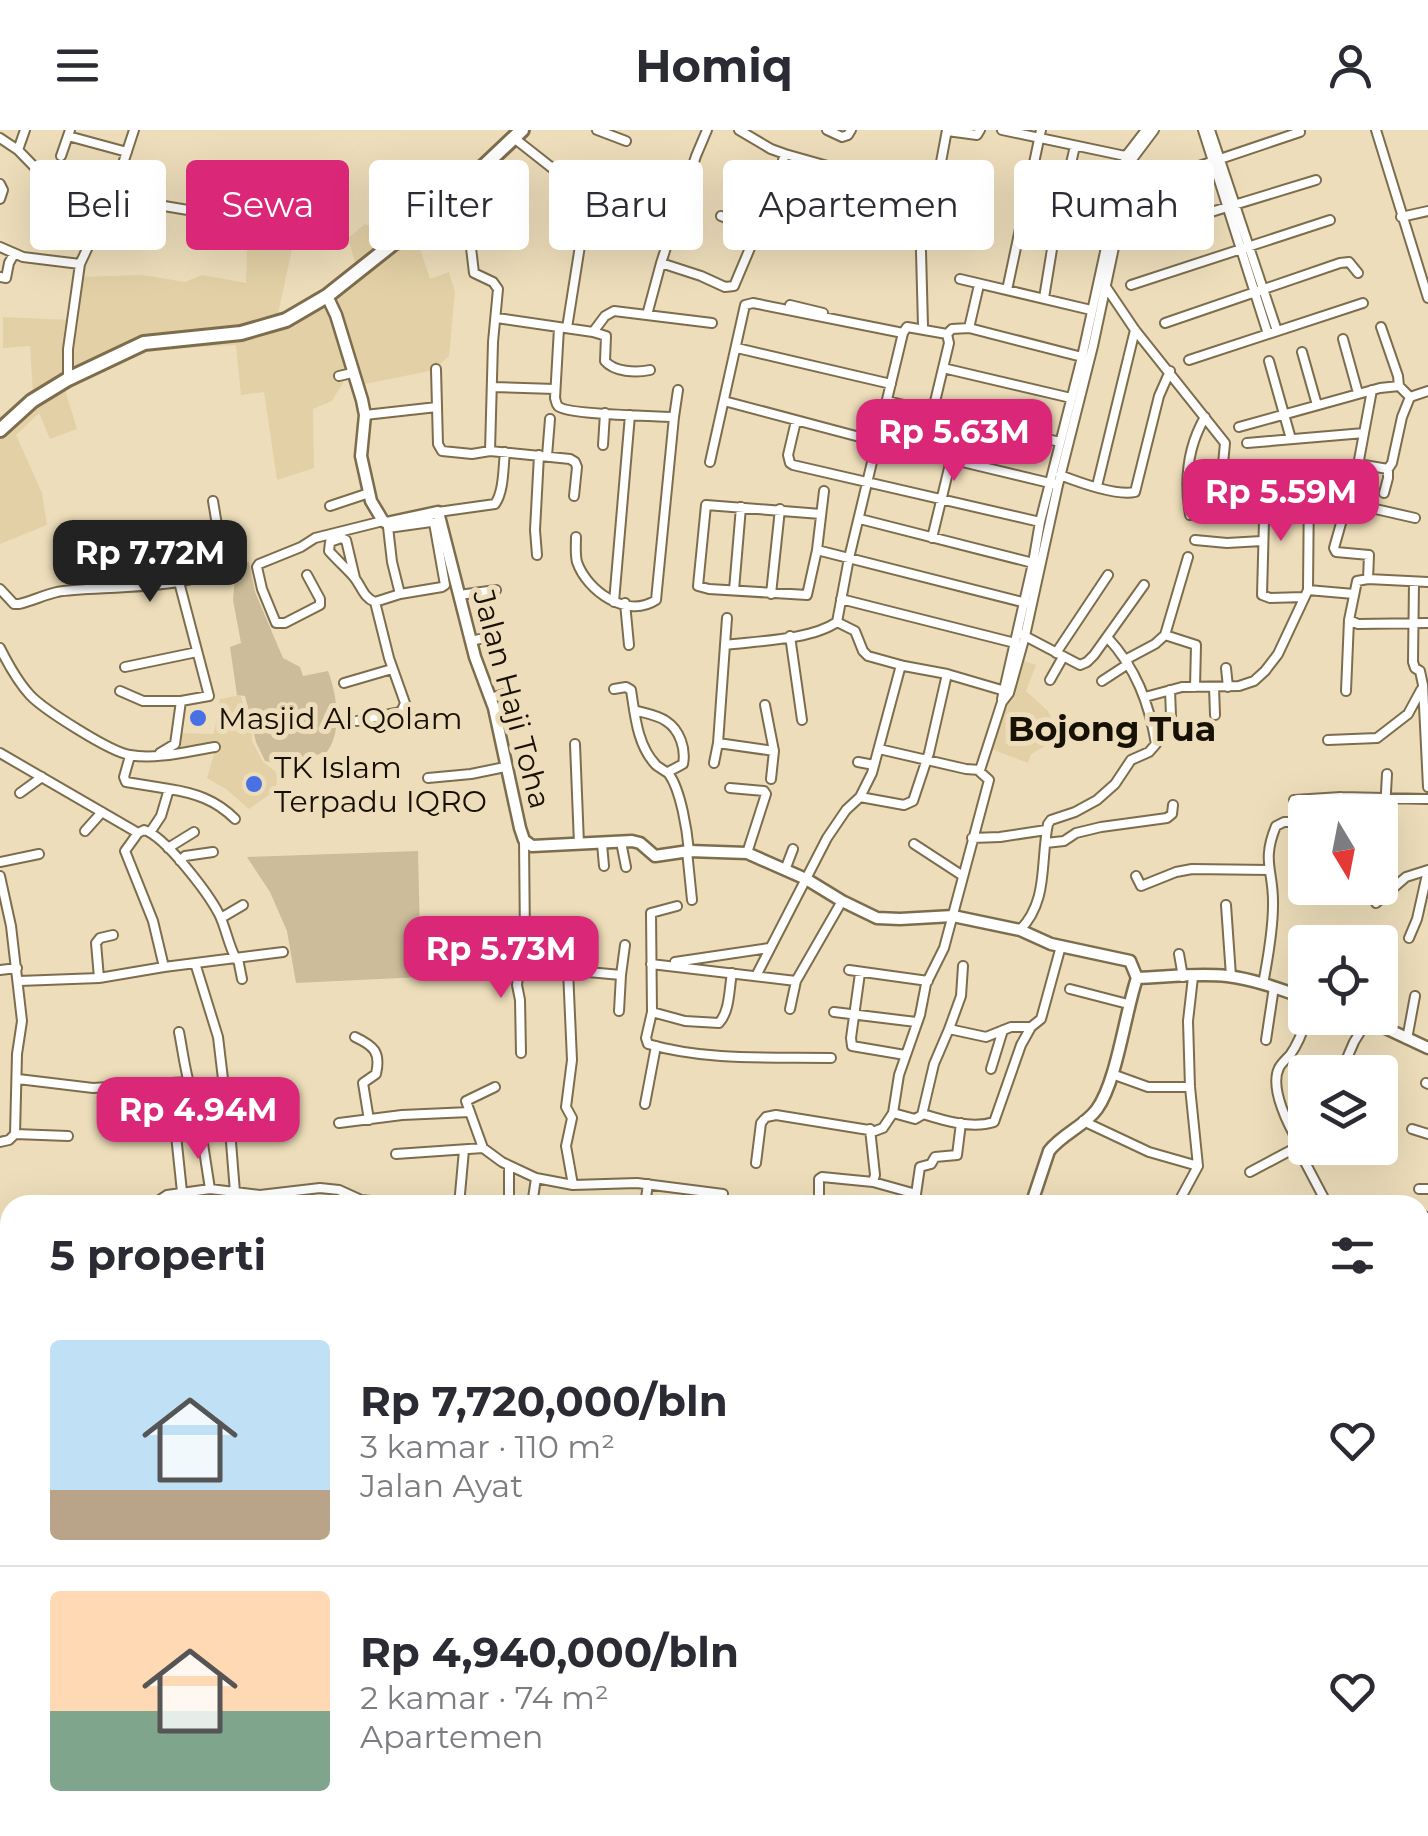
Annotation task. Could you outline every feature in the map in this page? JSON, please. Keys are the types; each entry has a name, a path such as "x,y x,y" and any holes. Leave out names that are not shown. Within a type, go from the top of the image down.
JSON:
{"main road":[{"path":"490,160 518,134"},
{"path":"0,430 32,401 68,379 144,343 241,333 286,320 327,296 385,250"}],"street":[{"path":"18,150 25,130"},
{"path":"124,160 134,130"},
{"path":"597,130 626,141"},
{"path":"647,315 707,130"},
{"path":"739,130 772,149 806,160"},
{"path":"827,130 842,137 850,130"},
{"path":"941,160 947,130 978,135 980,130"},
{"path":"1002,130 1041,134 1075,146 1130,157"},
{"path":"1152,130 1130,157 1104,284 1224,443 1224,464 1218,479"},
{"path":"1206,130 1272,332"},
{"path":"1376,130 1401,217 1423,266 1428,298"},
{"path":"1214,161 1300,132"},
{"path":"61,156 69,133 127,152"},
{"path":"518,134 549,164"},
{"path":"1007,290 1041,134"},
{"path":"0,138 30,162"},
{"path":"1044,298 1075,146"},
{"path":"783,160 785,154"},
{"path":"1214,209 1316,180"},
{"path":"0,184 0,198"},
{"path":"1401,217 1428,211"},
{"path":"1131,284 1330,220"},
{"path":"0,247 14,254 80,264"},
{"path":"68,379 68,349 80,264 86,250"},
{"path":"471,250 474,273 496,284 490,451"},
{"path":"578,250 563,328 555,389 557,405 605,414 674,417"},
{"path":"661,263 725,287 734,286 750,250"},
{"path":"921,250 923,326"},
{"path":"1028,603 1040,522 1056,481 1060,442 1113,250"},
{"path":"0,278 6,278 14,254"},
{"path":"1165,322 1345,262 1358,273"},
{"path":"960,279 1096,311"},
{"path":"969,328 979,285"},
{"path":"327,296 366,415 360,456 369,493 386,524 400,594"},
{"path":"1189,360 1364,303"},
{"path":"710,462 738,348 740,321 748,304 901,331 947,334 952,329 969,328 1082,357"},
{"path":"790,305 901,331"},
{"path":"979,770 1022,635 1096,311"},
{"path":"593,332 609,312 712,323"},
{"path":"496,318 606,336 605,361 609,366 632,372 650,370"},
{"path":"1381,327 1399,386 1410,397"},
{"path":"1097,486 1135,330"},
{"path":"726,644 823,630 837,622 901,331"},
{"path":"933,410 949,343 947,334"},
{"path":"1343,339 1358,392"},
{"path":"738,348 891,384"},
{"path":"1302,352 1317,405"},
{"path":"1270,361 1292,439"},
{"path":"943,368 1071,398"},
{"path":"436,370 441,450 570,459 577,467 574,496"},
{"path":"724,402 952,460 1132,494 1138,485 1159,396 1170,371"},
{"path":"339,376 352,372"},
{"path":"1238,426 1358,392 1399,386"},
{"path":"492,387 555,389"},
{"path":"576,537 580,568 606,599 643,606 656,600 678,390"},
{"path":"1368,579 1369,555 1335,551 1372,390"},
{"path":"1384,493 1410,397 1428,391"},
{"path":"886,400 1060,442"},
{"path":"366,415 437,407"},
{"path":"602,445 605,414"},
{"path":"614,602 630,415"},
{"path":"1190,515 1186,480 1195,439 1205,417"},
{"path":"537,555 535,530 550,420"},
{"path":"796,421 788,455 790,463 1040,522"},
{"path":"1247,443 1364,433"},
{"path":"307,575 320,605 276,623 260,582 258,570 263,560 302,547 315,538 489,505 498,500 504,452"},
{"path":"932,538 952,460"},
{"path":"1358,464 1388,469"},
{"path":"1242,482 1352,486"},
{"path":"1265,484 1262,594 1270,598 1354,594"},
{"path":"1145,696 1182,687 1228,687 1262,675 1278,654 1306,594 1309,484"},
{"path":"820,514 708,504 698,584 702,588 808,595 824,492"},
{"path":"330,506 369,493"},
{"path":"0,589 14,604 19,604 55,592 179,582 221,566 213,501"},
{"path":"1349,503 1415,518"},
{"path":"734,590 741,507"},
{"path":"771,594 780,509"},
{"name":"Jalan Haji Toha","path":"438,512 499,731 524,840 532,846 621,842 640,843 655,856 688,851 747,853 806,879 877,918 952,916 1020,930 1050,944 1130,962 1137,978"},
{"path":"860,519 1033,562"},
{"path":"355,578 330,551 330,542 346,540 355,578 371,602 442,588 446,581 434,523 386,524"},
{"path":"1194,540 1262,542"},
{"path":"817,550 1028,603"},
{"path":"1102,681 1166,635 1188,557"},
{"path":"1050,680 1060,655 1108,575"},
{"path":"1346,691 1356,581 1428,582"},
{"path":"120,691 143,700 181,701 209,696 179,582"},
{"path":"1414,582 1413,662 1415,668 1424,670 1428,787"},
{"path":"1022,635 1080,665 1087,662 1144,585"},
{"path":"459,595 496,590"},
{"path":"842,599 1015,644"},
{"path":"357,721 402,710 405,703 375,602"},
{"path":"624,604 628,644"},
{"path":"714,763 727,618"},
{"path":"1350,620 1358,624 1428,622"},
{"path":"837,622 855,632 868,656 1006,692"},
{"path":"471,641 498,635"},
{"path":"1006,692 1015,644 1022,635"},
{"path":"1166,635 1196,645 1195,687"},
{"path":"790,636 802,720"},
{"path":"1020,930 1038,904 1046,830 1051,820 1098,800 1131,760 1156,744 1145,696 1127,662 1106,638"},
{"path":"0,648 29,694 40,704 115,750 130,756 215,747"},
{"path":"125,667 197,652"},
{"path":"756,976 837,821 860,797 879,749 900,665"},
{"path":"1226,668 1228,687"},
{"path":"344,684 392,669"},
{"path":"860,797 909,804 913,801 947,674"},
{"path":"1328,740 1376,738 1408,714 1423,685"},
{"path":"1214,687 1215,715"},
{"path":"614,689 629,688 641,739 658,766 668,772 685,820 692,900"},
{"path":"1170,690 1171,716"},
{"path":"490,698 508,693"},
{"path":"155,755 175,744 181,701"},
{"path":"766,705 774,751 771,779"},
{"path":"634,710 666,721 682,742 684,764 668,772"},
{"path":"718,743 774,751"},
{"path":"575,744 579,845"},
{"path":"756,1163 761,1122 766,1116 876,1131 883,1128 894,1113 898,1075 928,980 944,948 990,780 979,770 879,749"},
{"path":"0,753 138,833"},
{"path":"130,756 126,782 196,794 235,819"},
{"path":"858,762 874,765"},
{"path":"428,778 505,767"},
{"path":"1386,795 1387,774"},
{"path":"20,793 42,777"},
{"path":"730,788 766,794 747,853"},
{"path":"151,831 162,816 169,790"},
{"path":"1398,798 1428,799"},
{"path":"1046,843 1064,841 1076,833 1100,827 1168,818 1173,805"},
{"path":"85,831 102,812"},
{"path":"1266,1040 1273,910 1267,858 1276,826 1288,822"},
{"path":"164,967 153,922 126,851 144,830 151,831 168,848 210,898 242,978"},
{"path":"972,838 1046,830"},
{"path":"168,848 194,832"},
{"path":"521,1054 517,986 525,940 524,840"},
{"path":"621,842 626,867"},
{"path":"602,844 604,866"},
{"path":"914,844 962,876"},
{"path":"785,870 793,848"},
{"path":"180,861 184,856 212,852"},
{"path":"0,862 39,854"},
{"path":"1136,876 1141,886 1192,869 1269,870"},
{"path":"1398,884 1428,870"},
{"path":"1409,938 1428,870"},
{"path":"0,876 17,968 22,1021 15,1134"},
{"path":"790,1009 796,981 842,901"},
{"path":"1226,904 1231,976"},
{"path":"221,918 243,906"},
{"path":"676,906 651,913 652,1012 648,1044 728,1056 831,1058"},
{"path":"99,978 96,943 113,935"},
{"path":"619,1011 625,945"},
{"path":"894,1113 981,1125 994,1122 1006,1082 1031,1027 1041,1018 1061,946"},
{"path":"665,964 769,948"},
{"path":"19,982 99,978 282,952"},
{"path":"1179,954 1188,977 1190,1087 1198,1166 1182,1195"},
{"path":"196,964 218,1037 226,1104 232,1119 236,1192"},
{"path":"651,964 796,981"},
{"path":"522,966 621,975"},
{"path":"923,1114 934,1064 958,1009 962,966"},
{"path":"0,970 17,968"},
{"path":"568,970 572,1060 566,1108 572,1118 566,1146 572,1185"},
{"path":"850,970 928,980"},
{"path":"652,1012 685,1021 719,1023 726,1012 732,972"},
{"path":"860,973 851,1043 855,1048 905,1055"},
{"path":"1035,1195 1054,1144 1098,1107 1112,1074 1137,978 1231,976 1288,992"},
{"path":"1070,989 1128,1004"},
{"path":"1408,1039 1415,996"},
{"path":"834,1012 916,1022"},
{"path":"950,1029 986,1036 1014,1026 1031,1027"},
{"path":"991,1068 1003,1030"},
{"path":"179,1032 210,1189"},
{"path":"1398,1034 1428,1048"},
{"path":"355,1037 376,1053 376,1074 363,1083 369,1120"},
{"path":"645,1104 656,1046"},
{"path":"1288,1056 1277,1078 1288,1125"},
{"path":"1112,1074 1148,1088 1190,1087"},
{"path":"18,1079 92,1088 187,1082"},
{"path":"495,1087 466,1101 483,1148 509,1166 536,1178 572,1185 648,1184 723,1194"},
{"path":"340,1123 470,1112"},
{"path":"1083,1120 1149,1152 1198,1166"},
{"path":"819,1195 820,1178 874,1182 916,1194 920,1167 930,1164 935,1157 958,1156 962,1123"},
{"path":"870,1129 874,1182"},
{"path":"1412,1129 1428,1134"},
{"path":"0,1142 15,1134 68,1136"},
{"path":"176,1136 182,1192"},
{"path":"396,1154 483,1148"},
{"path":"460,1195 464,1150"},
{"path":"1250,1172 1288,1151"},
{"path":"1309,1165 1323,1195"},
{"path":"509,1166 509,1195"},
{"path":"533,1195 536,1178"},
{"path":"646,1195 648,1184"},
{"path":"167,1195 210,1189 260,1195 329,1188 353,1195"}],"shaded area":[{"path":"365,224 369,226 369,250 420,250 430,279 449,272 455,292 449,356 434,370 355,386 350,371 332,401 313,409 314,468 277,480 264,392 241,395 236,345 142,350 63,383 77,429 50,439 39,413 16,435 42,493 47,525 0,544 0,414 2,420 33,394 30,346 3,348 3,317 72,320 80,277 143,275 185,282 202,275 246,283 248,250 292,250 277,318 302,307 356,265 349,237"},
{"path":"249,562 255,592 283,658 300,667 303,676 328,671 337,713 335,735 326,753 275,763 265,761 256,742 245,696 237,695 230,647 241,643 233,600 232,563"},
{"path":"1022,660 1036,665 1026,691 1048,711 1062,737 1031,754 1028,763 989,748"},
{"path":"240,695 251,722 252,741 278,779 274,791 249,809 207,778 215,751 182,750 179,733 214,734 220,699"},
{"path":"418,851 421,977 296,983 287,931 270,892 247,857"}],"place":[{"name":"Masjid Al Qolam","path":"198,718"},
{"name":"TK Islam Terpadu IQRO","path":"254,784"}],"district":[{"name":"Bojong Tua","path":"1112,728"}]}
